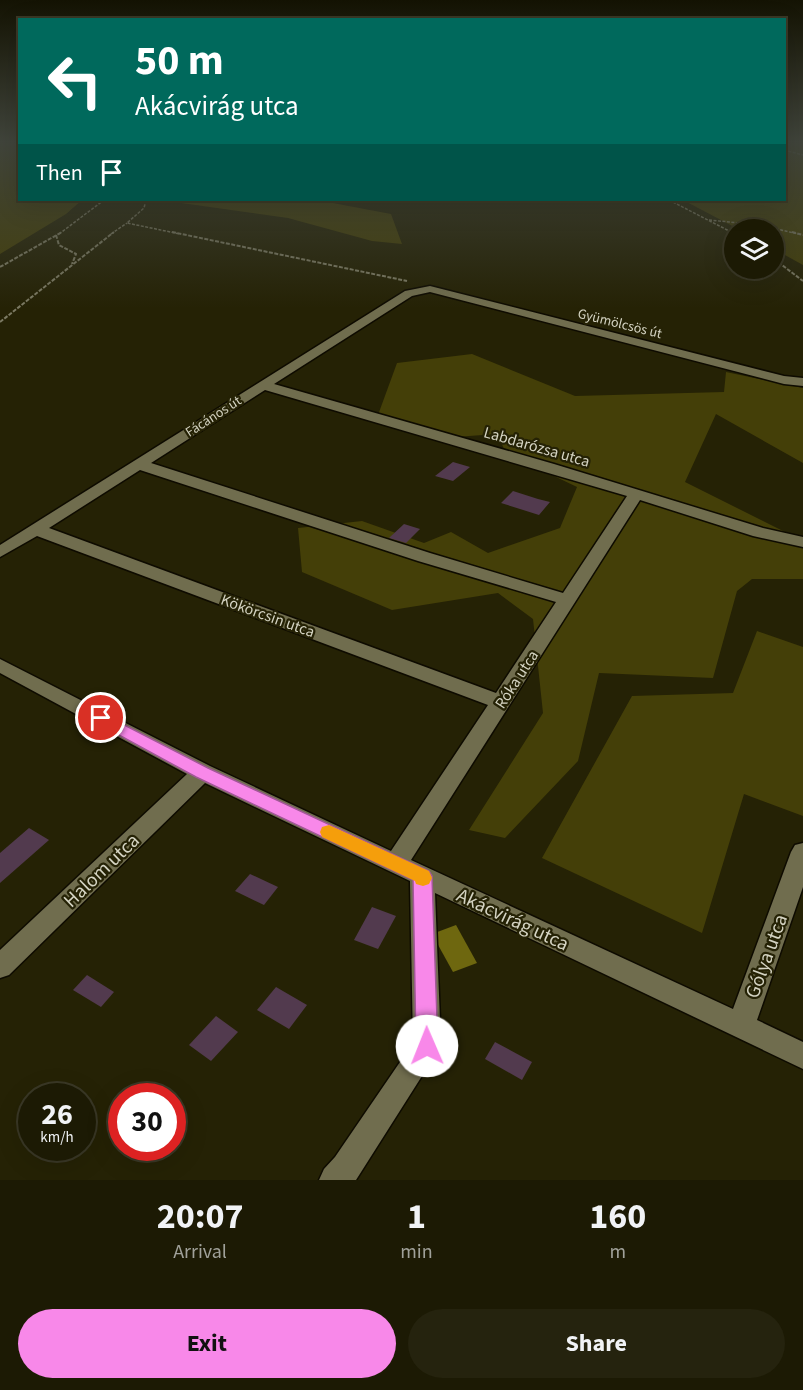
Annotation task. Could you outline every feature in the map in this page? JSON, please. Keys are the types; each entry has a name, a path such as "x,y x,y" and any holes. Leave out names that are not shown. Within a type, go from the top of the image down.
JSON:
{"street":[{"name":"Gyümölcsös út","path":"430,289 772,378 803,382"},
{"name":"Fácános út","path":"0,552 409,292 430,289"},
{"name":"Labdarózsa utca","path":"261,386 549,467 759,532 803,542"},
{"path":"138,464 424,557 568,600"},
{"name":"Róka utca","path":"395,864 636,495"},
{"name":"Kökörcsin utca","path":"35,530 501,702"},
{"name":"Akácvirág utca","path":"0,665 202,772 803,1056"},
{"name":"Halom utca","path":"0,967 202,772"},
{"name":"Gólya utca","path":"741,1026 803,852"},
{"path":"335,1180 346,1168 427,1046 423,876"}],"path":[{"path":"0,267 57,235 103,201"},
{"path":"0,322 71,267 90,248 127,223 144,208 146,201"},
{"path":"671,201 724,228"},
{"path":"709,220 760,225 803,235"},
{"path":"127,223 380,274 430,289"},
{"path":"57,235 59,244 76,254 71,267"},
{"path":"784,267 803,281"}],"shaded area":[{"path":"0,198 18,198 18,201 81,201 66,214 0,254"},
{"path":"786,198 803,198 803,265 784,255 784,219 724,219 724,222 685,201 786,201"},
{"path":"167,201 322,201 391,214 402,244 372,241 288,218"},
{"path":"472,354 575,396 724,392 726,372 803,388 803,463 716,414 685,482 803,541 803,579 752,579 737,591 713,678 599,673 578,761 505,838 469,830 543,713 533,619 498,593 392,610 302,572 298,528 362,521 424,543 451,532 488,553 560,528 577,487 506,453 497,434 455,437 378,415 397,363"},
{"path":"757,631 803,647 803,816 744,794 702,933 542,858 632,696 733,693"},
{"path":"456,925 477,963 453,972 432,934"}],"building":[{"path":"453,462 470,467 453,481 435,476"},
{"path":"513,491 550,502 539,515 501,503"},
{"path":"404,524 420,529 406,543 389,538"},
{"path":"29,828 49,840 0,883 0,853"},
{"path":"250,874 278,887 264,905 235,891"},
{"path":"372,907 396,916 378,949 354,940"},
{"path":"87,975 114,992 101,1007 73,990"},
{"path":"276,987 307,1005 289,1029 257,1010"},
{"path":"216,1016 238,1032 211,1061 189,1045"},
{"path":"495,1042 532,1062 522,1080 485,1059"}],"slow traffic":[{"path":"329,832 423,878"}],"route":[{"path":"101,718 202,772 423,876 427,1046"}]}
